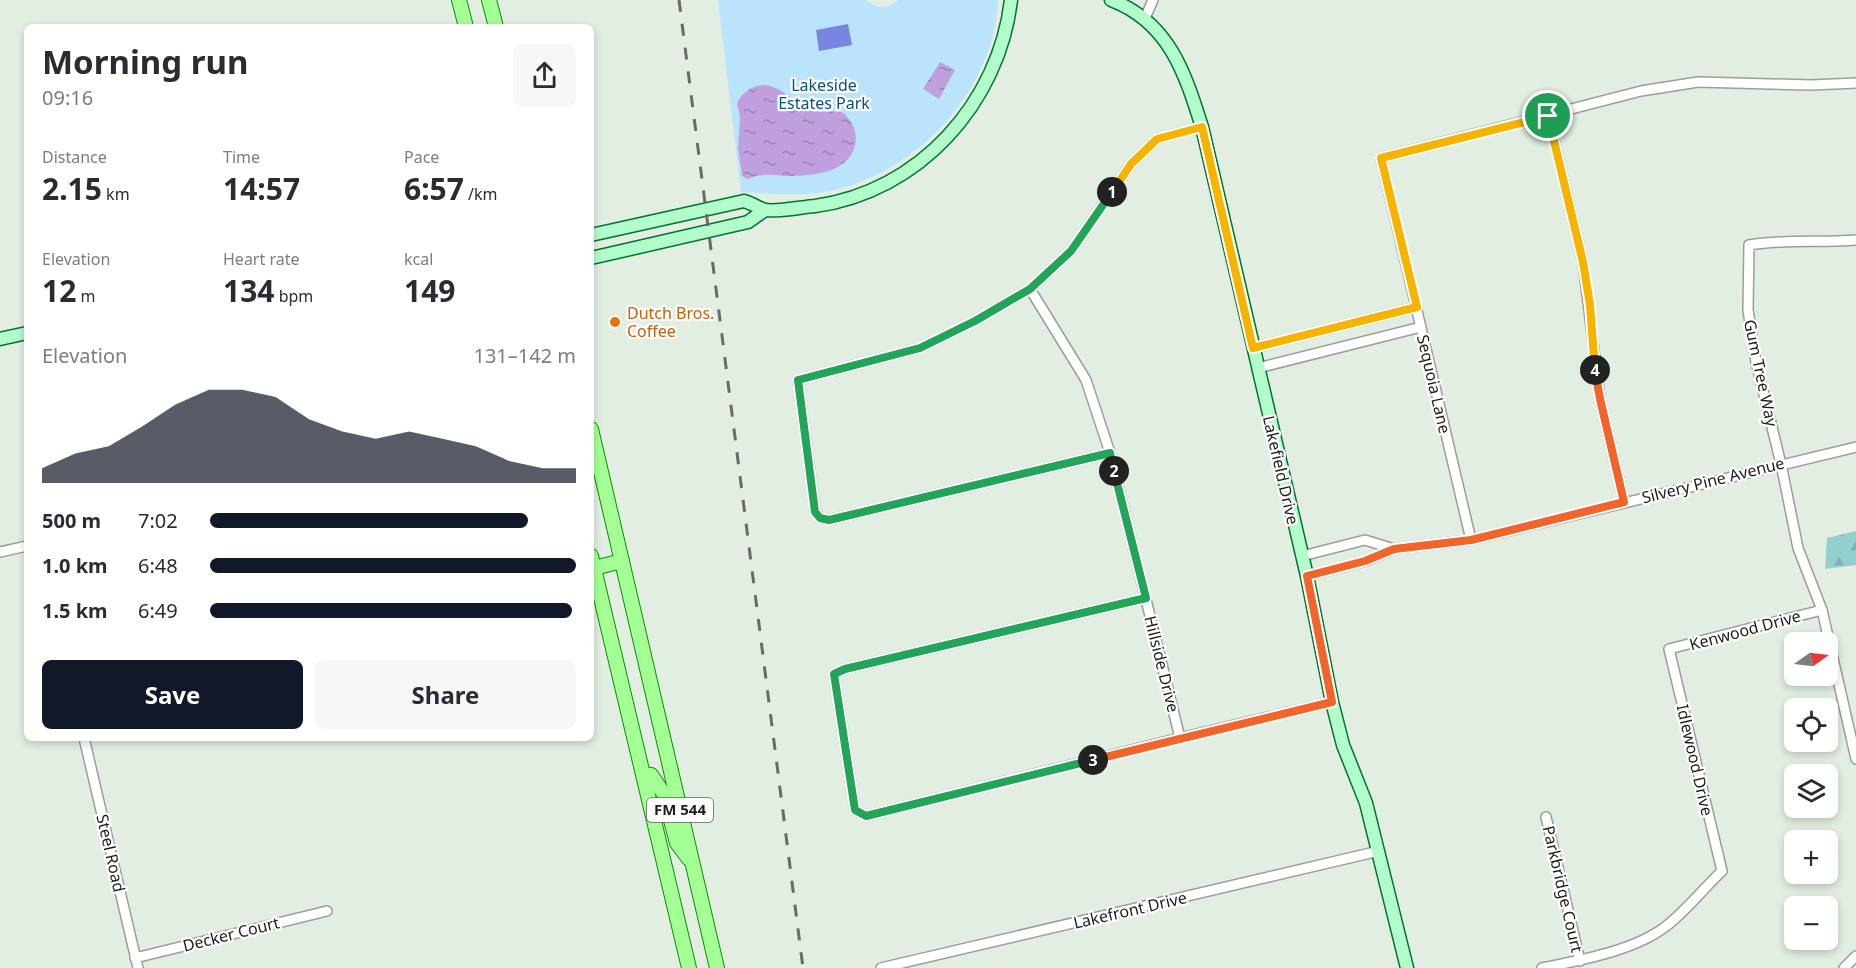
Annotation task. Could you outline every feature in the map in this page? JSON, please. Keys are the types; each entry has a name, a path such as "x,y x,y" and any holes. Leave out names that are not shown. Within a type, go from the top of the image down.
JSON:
{"main road":[{"path":"459,0 464,24"},
{"path":"489,0 495,24"},
{"name":"FM 544","path":"594,442 717,968"},
{"path":"594,562 622,561"},
{"name":"FM 544","path":"594,570 689,968"},
{"path":"644,775 651,775 664,794 677,843 692,863"}],"street":[{"path":"594,234 744,201 765,210 821,205 855,197 896,179 941,145 963,119 986,84 1006,30 1011,0"},
{"name":"Lakefield Drive","path":"1111,0 1145,18 1169,45 1187,79 1202,127 1307,576 1332,702 1343,746 1366,803 1407,968"},
{"path":"1145,18 1153,0"},
{"path":"1624,502 1600,399 1583,262 1548,116 1641,91 1698,82 1811,85 1856,83"},
{"name":"Sequoia Lane","path":"1471,540 1381,158 1548,116"},
{"path":"1110,453 829,520 820,518 815,512 798,380 920,348 975,321 1030,289 1071,251 1131,164 1157,139 1202,127"},
{"path":"594,257 748,222 765,210"},
{"path":"673,216 679,238"},
{"name":"Gum Tree Way","path":"1781,464 1756,362 1748,310 1749,245 1775,241 1826,243 1856,240"},
{"name":"Hillside Drive","path":"1030,289 1086,380 1110,453 1180,738"},
{"path":"1253,348 1417,307"},
{"path":"1258,368 1421,327"},
{"path":"0,339 24,334"},
{"name":"Silvery Pine Avenue","path":"1307,576 1365,561 1394,549 1471,540 1856,447"},
{"path":"1781,464 1798,548 1822,610 1856,759"},
{"name":"Silvery Pine Avenue","path":"1302,556 1365,540 1394,549"},
{"path":"0,552 24,547"},
{"path":"1146,598 845,669 834,674 855,810 866,816 1332,702"},
{"name":"Kenwood Drive","path":"1669,650 1822,610"},
{"name":"Idlewood Drive","path":"1581,960 1626,947 1665,927 1722,871 1669,650"},
{"name":"Steel Road","path":"85,741 138,968"},
{"name":"Parkbridge Court","path":"1546,817 1581,960"},
{"name":"Lakefront Drive","path":"882,968 1379,851"},
{"name":"Decker Court","path":"135,958 327,911"},
{"path":"1844,968 1856,956"},
{"path":"1542,968 1581,960"}],"green space":[{"name":"Lakeside Estates Park","path":"718,0 866,0 882,7 898,0 997,0 998,2 992,38 979,72 960,104 936,132 908,156 876,175 842,188 806,194 790,194 741,192"},
{"path":"1856,531 1856,565 1825,569 1827,538"}],"shaded area":[{"path":"848,24 852,45 819,51 816,30"}],"water":[{"path":"940,62 955,70 939,99 923,89"},
{"path":"765,85 778,89 808,110 842,112 849,119 856,135 851,155 845,162 837,168 817,174 761,175 748,179 742,176 738,148 740,118 737,103 748,90"}],"railway":[{"path":"679,0 803,968"}],"place":[{"name":"Dutch Bros. Coffee","path":"615,322"}],"route":[{"path":"1548,116 1583,262 1600,399 1624,502 1471,540 1394,549 1365,561 1307,576 1332,702 866,816 859,814 855,810 834,674 845,669 1146,598 1110,453 829,520 820,518 815,512 798,380 920,348 975,321 1030,289 1071,251 1131,164 1157,139 1202,127 1253,348 1417,307 1381,158 1548,116"}]}
